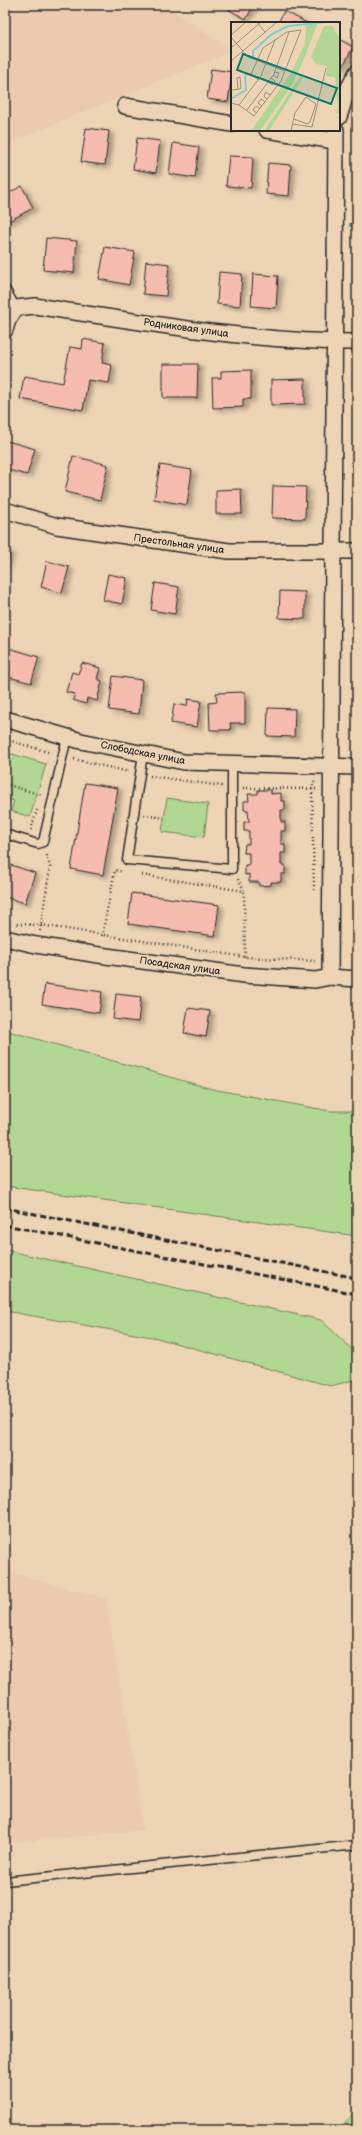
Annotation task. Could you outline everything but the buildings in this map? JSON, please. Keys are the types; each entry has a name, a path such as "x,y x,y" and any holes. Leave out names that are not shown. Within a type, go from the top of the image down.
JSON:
{"street":[{"path":"340,115 355,81"},
{"path":"125,106 231,124"},
{"path":"278,131 336,136 333,768 330,977"},
{"name":"Родниковая улица","path":"16,308 35,306 230,335 357,342"},
{"path":"5,330 8,320 16,308"},
{"name":"Престольная улица","path":"5,510 57,526 229,551 357,551"},
{"name":"Слободская улица","path":"5,719 67,737 184,762 333,768 357,767"},
{"name":"Посадская улица","path":"5,938 36,945 99,955 244,975 314,980 330,977 357,979"}],"lane":[{"path":"5,289 16,308"},
{"path":"5,834 38,844 43,842 67,737"},
{"path":"143,754 127,860 232,869 232,764"},
{"path":"5,1881 357,1845"}],"path":[{"path":"5,784 54,799"},
{"path":"134,814 164,818"},
{"path":"36,945 41,925 50,867 43,842"},
{"path":"99,955 115,870 130,873"},
{"path":"138,874 244,891 244,975"},
{"path":"11,923 41,925 245,957 315,960 314,980"}],"shaded area":[{"path":"5,5 165,5 231,50 231,51 5,144"},
{"path":"5,1571 106,1599 143,1830 5,1843"}],"green space":[{"path":"5,752 46,764 30,817 11,811 14,801 5,798"},
{"path":"167,798 208,804 204,837 162,832"},
{"path":"5,1030 212,1089 330,1111 357,1111 357,1236 5,1186"},
{"path":"5,1250 321,1320 357,1354 357,1379 331,1386 157,1338 5,1311"},
{"path":"357,2110 357,2130 338,2130"}],"waterway":[{"path":"351,225 357,224"}],"railway":[{"path":"5,1208 357,1278"},
{"path":"5,1225 357,1294"}]}
